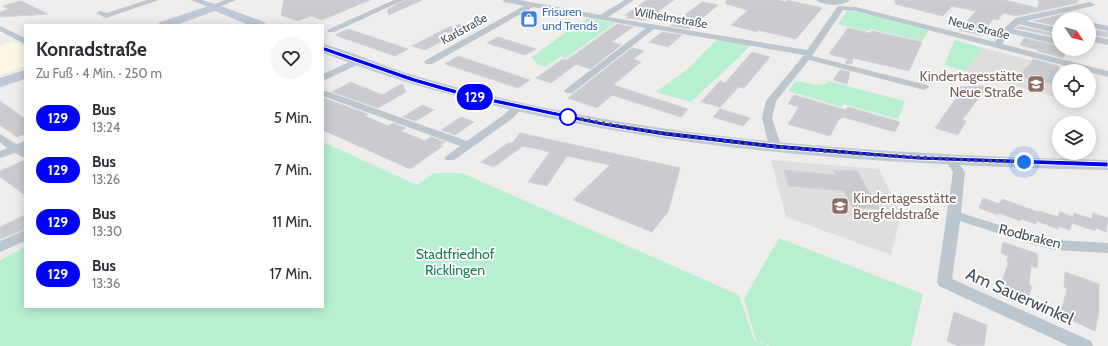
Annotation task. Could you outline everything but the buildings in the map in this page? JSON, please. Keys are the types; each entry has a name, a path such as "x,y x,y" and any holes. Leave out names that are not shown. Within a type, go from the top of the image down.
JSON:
{"street":[{"path":"100,13 106,16 155,0"},
{"path":"194,0 258,24"},
{"path":"167,24 232,0"},
{"path":"332,30 400,0"},
{"name":"Wilhelmstraße","path":"506,0 808,55 924,87"},
{"path":"601,18 630,0"},
{"name":"Neue Straße","path":"820,0 843,3 856,9 1108,74"},
{"path":"775,146 767,118 771,101 808,55 843,3"},
{"path":"997,45 1007,30 1018,21 1090,4"},
{"name":"Karlstraße","path":"430,62 532,5"},
{"path":"1048,15 1052,16"},
{"path":"1018,21 1052,29"},
{"path":"1096,26 1108,29"},
{"path":"569,91 652,27"},
{"path":"0,28 24,40"},
{"path":"1007,30 1052,40"},
{"path":"1096,39 1108,42"},
{"path":"324,48 412,79 467,95 603,124 664,134 775,146 951,160 1108,165"},
{"path":"324,78 358,61"},
{"path":"0,83 24,74"},
{"path":"324,94 468,145"},
{"path":"450,158 509,116 518,107"},
{"path":"0,138 22,149"},
{"path":"0,155 22,149"},
{"name":"Am Sauerwinkel","path":"951,160 959,172 944,282 1085,346"},
{"name":"Rodbraken","path":"954,215 1030,239 1055,245 1108,248"},
{"path":"0,247 24,235"}],"shaded area":[{"path":"14,41 24,46 24,66 0,75 0,46"},
{"name":"Kindertagesstätte Neue Straße","path":"983,48 1052,66 1052,96 965,71"},
{"name":"Kindertagesstätte Bergfeldstraße","path":"771,160 879,169 901,215 891,255 786,217"}],"green space":[{"path":"847,11 862,12 929,30 922,41 871,29 866,31 838,24"},
{"path":"588,18 615,23 566,58 561,56 545,67 537,64 532,57"},
{"path":"718,39 750,45 691,102 656,92 689,68"},
{"path":"955,40 983,48 965,71 944,65"},
{"path":"796,81 815,85 826,84 828,81 905,101 898,119 843,104 842,107 788,91"},
{"name":"Stadtfriedhof Ricklingen","path":"324,142 417,185 434,173 462,173 739,295 754,340 768,346 0,346 0,260 24,248 24,308 324,308"},
{"path":"779,238 923,294 911,346 770,346 756,340 744,299"}],"bus line":[{"name":"129","path":"324,48 412,79 467,95 603,124 664,134 775,146 918,158 1108,165"}],"place":[{"name":"Frisuren und Trends","path":"529,19"},
{"name":"Kindertagesstätte Neue Straße","path":"1036,84"},
{"name":"Kindertagesstätte Bergfeldstraße","path":"840,206"}],"route":[{"path":"568,117 664,134 775,146 918,158 1024,162"}]}
